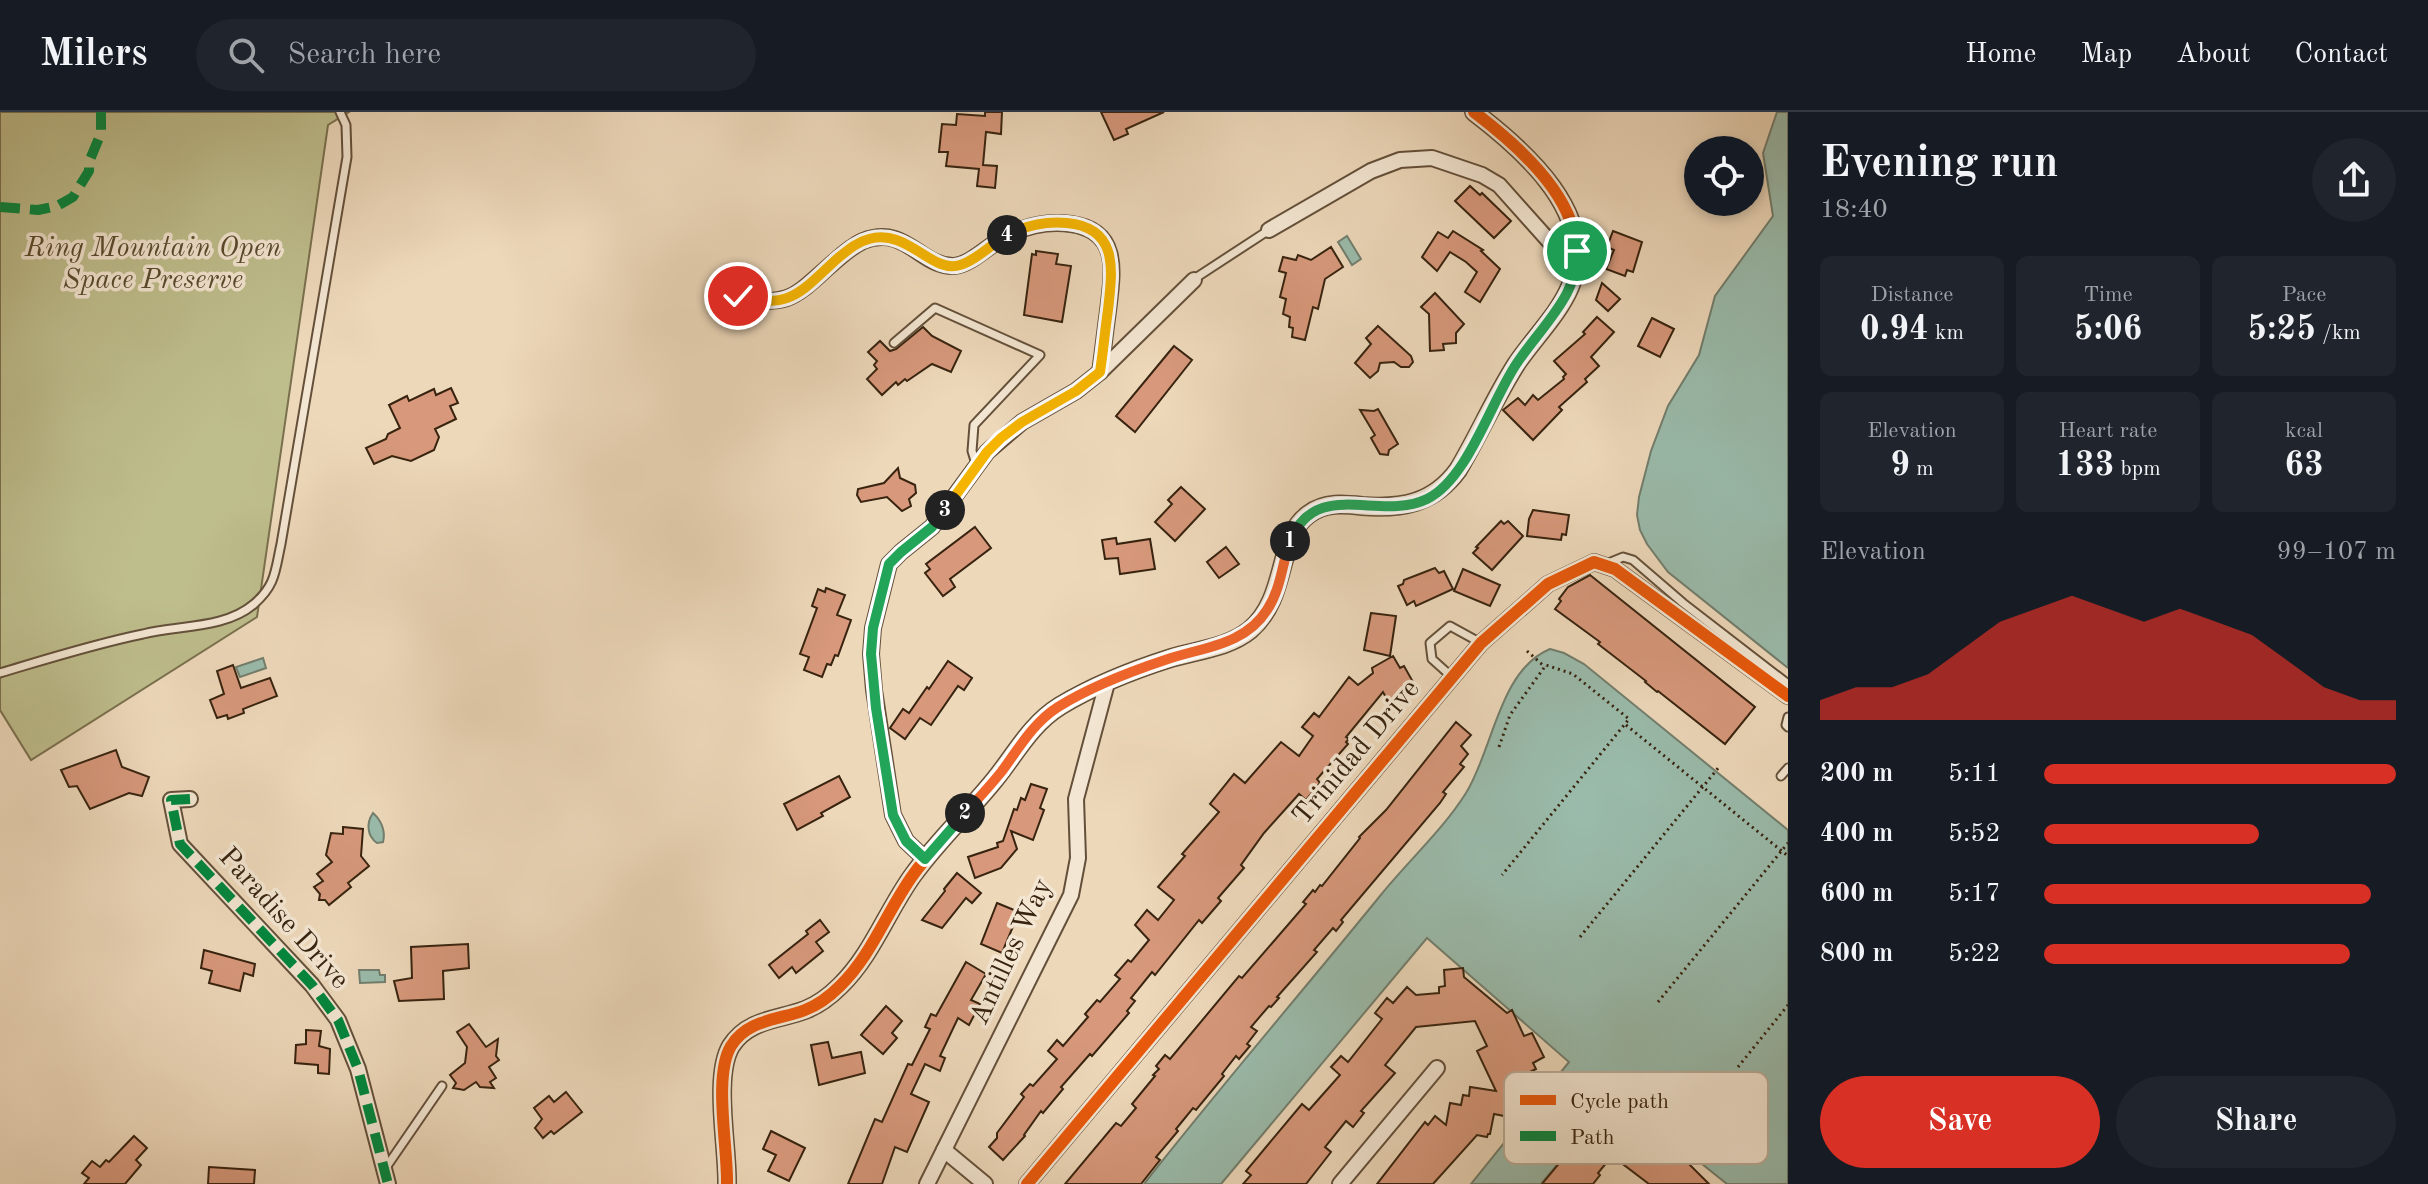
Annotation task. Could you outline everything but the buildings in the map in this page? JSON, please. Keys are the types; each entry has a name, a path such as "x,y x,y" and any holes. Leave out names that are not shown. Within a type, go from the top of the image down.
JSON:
{"street":[{"path":"727,1184 723,1073 731,1046 750,1028 807,1009 839,987 860,963 899,896 925,859 993,782 1036,725 1061,705 1107,683 1167,659 1224,644 1247,633 1269,608 1291,538 1310,513 1338,504 1411,505 1441,490 1458,470 1516,364 1564,299 1575,270 1577,251 1574,234 1558,197 1544,176 1523,151 1474,112"},
{"path":"1269,230 1371,171 1400,160 1432,158 1482,175 1499,185 1575,270"},
{"path":"738,296 763,302 787,300 850,248 870,239 884,237 899,240 933,260 954,266 965,263 1003,237 1022,229 1054,223 1075,224 1100,237 1112,259 1100,372"},
{"path":"925,859 906,841 891,806 874,690 871,654 873,628 889,564 932,527 987,452 1022,422 1076,391 1100,372 1194,280"},
{"name":"Trinidad Drive","path":"1027,1184 1481,643 1548,584 1594,562 1604,565"},
{"path":"1604,565 1615,569 1788,696"},
{"name":"Antilles Way","path":"927,1184 1071,895 1078,858 1076,799 1107,683"},
{"name":"Paradise Drive","path":"190,799 171,800 180,844 312,985 338,1020 358,1069 386,1178"},
{"path":"1340,1184 1437,1068"},
{"path":"944,1150 985,1184"}],"lane":[{"path":"0,673 146,633 225,621 253,606 272,586 347,157 346,125 340,112"},
{"path":"1194,280 1269,230"},
{"path":"894,343 935,308 1040,355 974,425 972,451 976,467"},
{"path":"1604,565 1623,557 1633,560 1788,684"},
{"path":"1453,677 1432,659 1430,643 1450,626 1481,643"},
{"path":"1788,717 1788,727"},
{"path":"1781,776 1788,768"},
{"path":"386,1178 442,1086"}],"path":[{"path":"1502,875 1629,719 1573,674 1545,667 1527,651"},
{"path":"1499,747 1510,715 1545,667"},
{"path":"1625,723 1788,856"},
{"path":"1580,937 1719,767"},
{"path":"1658,1002 1788,843"},
{"path":"1738,1067 1788,1005"}],"green space":[{"name":"Ring Mountain Open Space Preserve","path":"0,112 349,112 328,125 257,617 31,760 0,710"}],"shaded area":[{"path":"1777,112 1788,112 1788,668 1668,572 1647,544 1637,515 1651,451 1668,406 1699,355 1715,296 1773,216 1764,150"},
{"path":"1347,236 1361,259 1352,265 1338,242"},
{"path":"1550,649 1584,664 1788,830 1788,1184 1727,1184 1702,1164 1768,1164 1768,1072 1561,1072 1569,1062 1427,938 1221,1184 1144,1184 1457,807 1475,775 1508,692 1533,659"},
{"path":"263,658 266,668 240,677 236,667"},
{"path":"373,813 382,826 383,842 377,843 369,833"},
{"path":"359,970 379,970 380,975 385,975 385,982 360,983"},
{"path":"1504,1143 1504,1164 1558,1164 1541,1184 1471,1184"}],"marked path":[{"path":"0,207 38,210 57,206 73,197 89,171 89,162 101,133 101,112"},
{"path":"190,799 171,800 180,844 312,985 338,1020 358,1069 388,1184"}],"cycle path":[{"path":"727,1184 722,1093 726,1059 731,1046 755,1025 810,1008 840,986 861,961 923,862 1041,721 1060,706 1114,679 1171,658 1222,645 1250,630 1271,601 1291,537 1299,524 1315,510 1335,505 1376,507 1415,502 1438,490 1458,470 1517,363 1565,297 1577,261 1575,235 1566,210 1552,187 1514,145 1474,112"},
{"path":"1027,1184 1481,643 1548,584 1594,562 1615,569 1788,696"}],"route":[{"path":"738,296 763,302 787,300 850,248 877,238 899,240 933,260 954,266 970,260 1012,232 1064,223 1093,231 1100,237 1112,259 1100,372 1076,391 1022,422 1001,438 987,452 932,527 889,564 883,581 871,654 876,708 891,806 897,825 906,841 925,859 993,782 1042,719 1081,695 1124,676 1167,659 1224,644 1247,633 1269,608 1295,531 1310,513 1338,504 1411,505 1427,499 1448,484 1516,364 1568,292 1574,277 1577,251"}]}
